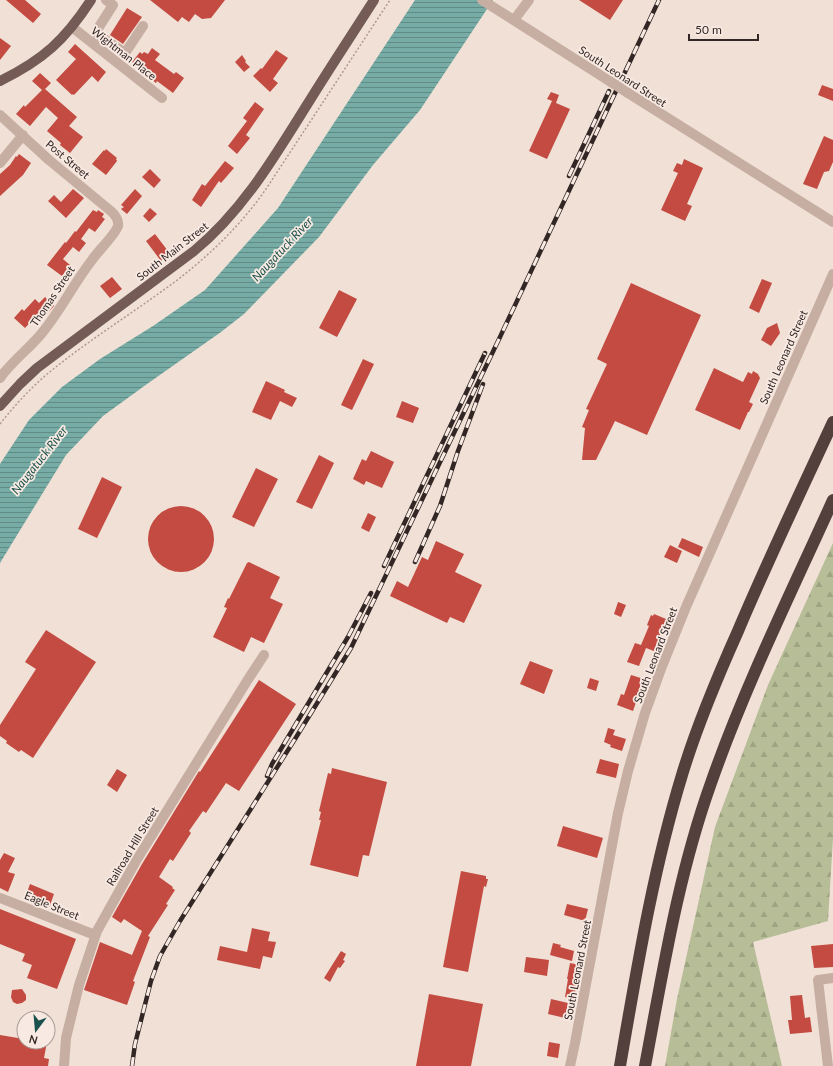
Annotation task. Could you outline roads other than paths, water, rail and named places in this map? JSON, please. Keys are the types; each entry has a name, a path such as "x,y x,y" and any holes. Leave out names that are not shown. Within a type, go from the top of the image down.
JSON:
{"highway":[{"path":"620,1066 654,878 684,768 704,712 732,643 833,422"},
{"path":"645,1066 675,908 691,846 711,784 749,686 833,500"}],"main road":[{"path":"0,81 39,59 56,44 72,27 91,0"},
{"name":"South Main Street","path":"0,406 37,368 194,251 222,225 244,200 267,169 374,0"}],"street":[{"path":"106,0 113,5 97,30 95,39 125,53 143,26"},
{"name":"South Leonard Street","path":"482,0 833,222"},
{"path":"514,20 529,0"},
{"name":"Wightman Place","path":"72,27 95,39 162,98"},
{"name":"Post Street","path":"0,115 49,160 112,212 118,222"},
{"path":"0,163 22,136"},
{"name":"Thomas Street","path":"0,378 7,368 32,344 50,322 89,264 115,231 118,222"},
{"name":"South Leonard Street","path":"570,1066 576,1042 618,813 645,713 684,612 833,274"},
{"name":"Railroad Hill Street","path":"64,1066 66,1038 79,985 96,931 136,861 264,655"},
{"name":"Eagle Street","path":"0,898 95,935"},
{"path":"828,1066 818,980 833,978"},
{"path":"575,1066 576,1042"}],"water":[{"name":"Naugatuck River","path":"415,0 493,0 420,110 373,165 319,237 244,314 103,416 66,455 0,563 0,464 29,420 62,387 100,359 153,326 205,290 278,208"}],"railway":[{"path":"132,1066 135,1044 151,981 160,956 180,921 351,648 659,0"},
{"path":"569,176 609,91"},
{"path":"384,566 485,353"},
{"path":"415,562 440,506 458,451 483,384"},
{"path":"267,776 272,764 348,637 371,593"}]}
